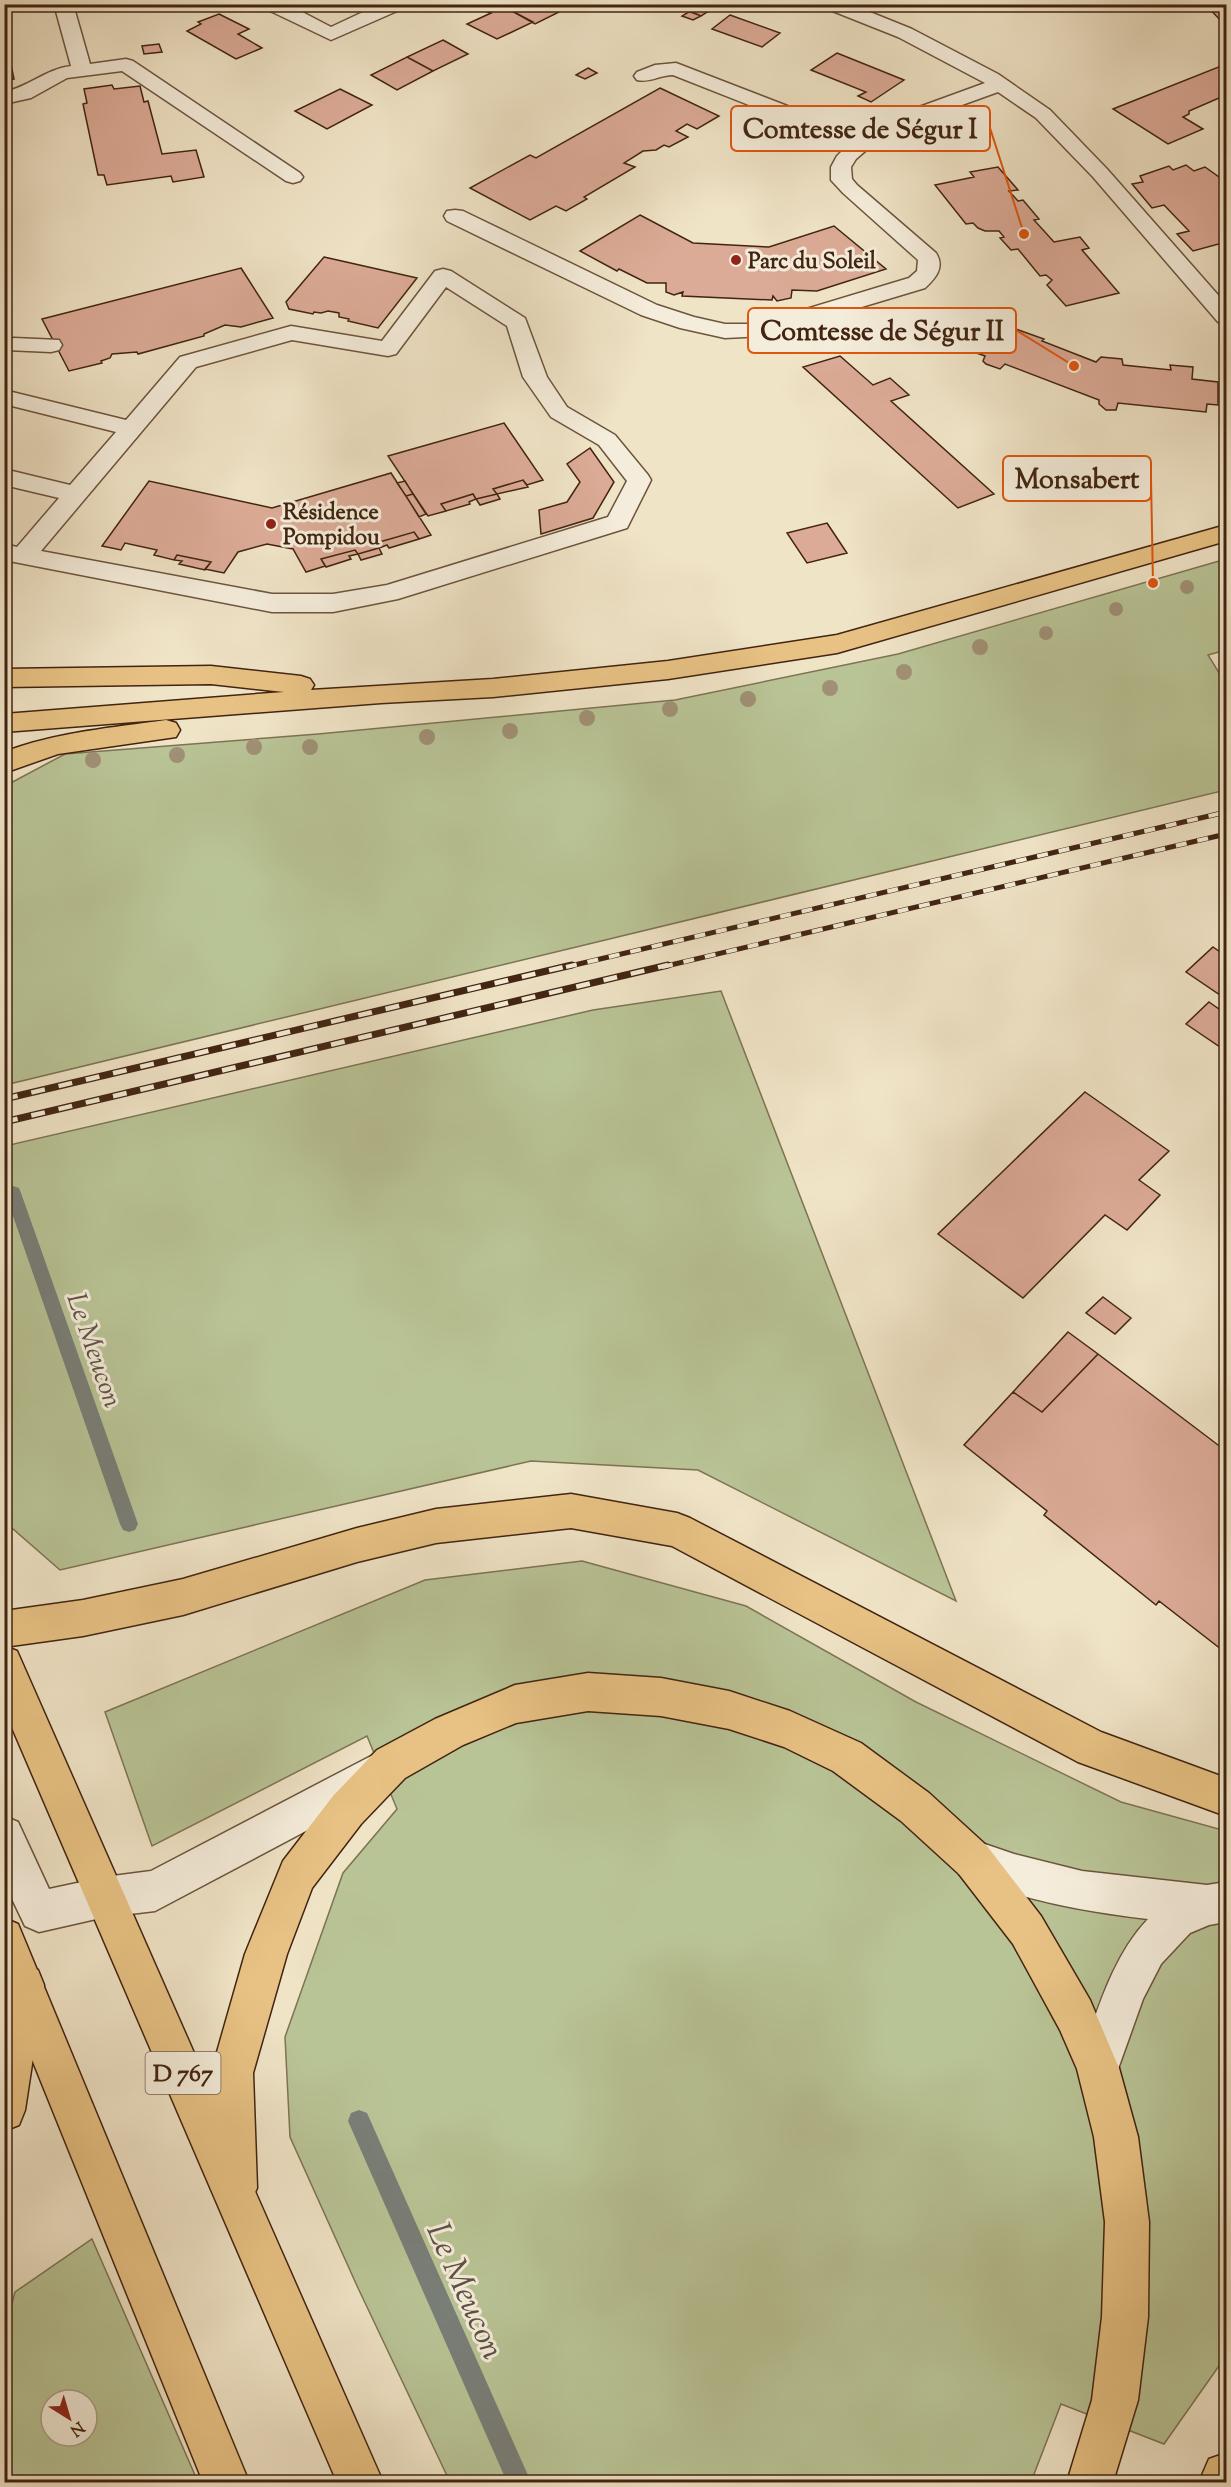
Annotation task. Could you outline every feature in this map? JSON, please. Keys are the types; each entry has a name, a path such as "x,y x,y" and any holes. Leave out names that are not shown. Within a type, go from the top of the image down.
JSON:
{"main road":[{"path":"4,723 381,694 493,688 645,672 837,644 1227,532"},
{"path":"4,678 211,675 381,694"},
{"path":"4,763 58,744 115,738 381,694"},
{"path":"4,1629 83,1618 183,1597 357,1545 436,1526 571,1511 677,1530 1092,1748 1227,1797"},
{"name":"D 767","path":"4,1664 360,2482"},
{"path":"234,2188 232,2073 266,1954 297,1875 347,1810 391,1764 449,1732 514,1704 588,1692 661,1697 740,1713 790,1730 847,1757 915,1807 973,1860 1027,1930 1075,2015 1098,2068 1116,2137 1126,2222 1125,2317 1115,2400 1090,2482"},
{"path":"4,1938 226,2482"},
{"path":"4,2110 23,1984"},
{"path":"1222,2482 1227,2476"}],"street":[{"path":"63,4 82,70"},
{"path":"271,4 331,34 397,4"},
{"path":"832,4 905,33 999,84 1043,114 1084,156 1227,317"},
{"path":"4,98 24,94 62,73 126,64 293,177"},
{"path":"644,76 662,69 676,69 784,112 823,121 880,128"},
{"path":"455,216 649,310 688,323 725,331 757,331 917,283 927,275 931,267 928,258 842,180 841,166 847,156 880,128 999,84"},
{"path":"443,276 517,323 535,377 559,412 607,440 639,480 618,522 389,593 333,603 272,603 14,554 77,495 188,362 291,333 388,349 443,276"},
{"path":"8,344 51,345"},
{"path":"4,397 131,428"},
{"path":"4,477 77,495"},
{"path":"4,1836 39,1912 105,1897 155,1891 391,1764"},
{"path":"973,1860 1014,1874 1082,1891 1216,1904"},
{"path":"1098,2068 1126,1990 1147,1950 1176,1919 1216,1904"}],"green space":[{"path":"1226,559 1226,650 1208,655 1226,684 1226,790 5,1085 5,786 65,754 318,734 675,700 898,654"},
{"path":"721,991 956,1601 698,1470 531,1461 60,1570 5,1522 5,1146 593,1010"},
{"path":"582,1561 746,1606 916,1702 1121,1802 1226,1831 1226,2356 1164,2444 1061,2404 1031,2482 450,2482 358,2288 290,2137 285,2037 343,1873 397,1809 367,1736 152,1846 105,1712 425,1580"},
{"path":"92,2239 198,2482 5,2482 5,2329 15,2292"}],"building":[{"path":"499,4 572,4 573,5 535,24"},
{"path":"499,4 533,22 497,39 467,24 491,13 485,11"},
{"path":"669,4 720,4 701,16"},
{"path":"997,4 1028,4 1005,11"},
{"path":"1205,4 1226,4 1226,21 1222,22"},
{"path":"690,11 701,16 693,20 682,16"},
{"path":"219,14 249,29 238,34 262,48 236,59 187,31 201,24 198,22"},
{"path":"730,15 780,33 762,47 712,29"},
{"path":"4,30 14,79 4,80"},
{"path":"443,40 468,54 433,71 407,57"},
{"path":"159,44 162,52 144,54 142,46"},
{"path":"837,53 904,80 871,102 858,96 866,92 811,70"},
{"path":"407,57 433,71 397,90 371,75"},
{"path":"1226,64 1226,78 1224,79 1226,95 1189,111 1189,114 1183,117 1203,129 1168,144 1113,109"},
{"path":"588,68 597,73 585,79 576,75"},
{"path":"112,85 114,89 140,86 144,102 148,101 162,154 196,150 204,177 173,182 171,176 107,185 104,175 98,175 83,104 87,103 84,89"},
{"path":"660,88 719,116 697,129 687,124 676,131 688,137 669,147 664,145 656,150 643,151 624,163 635,167 584,197 587,199 566,211 556,206 530,220 470,188 530,155 536,158"},
{"path":"340,89 372,105 327,129 295,111"},
{"path":"1186,165 1194,171 1205,167 1226,182 1226,236 1224,237 1226,242 1193,251 1177,234 1189,231 1164,205 1152,208 1132,184 1143,182 1140,176 1169,166 1173,170"},
{"path":"998,167 1018,190 1009,191 1018,201 1023,200 1039,219 1034,220 1054,242 1080,237 1089,248 1082,250 1119,293 1066,306 1047,285 1052,280 1046,275 1040,276 1018,249 1011,250 1000,238 1004,237 999,231 985,231 973,223 966,224 935,185 974,177 970,172"},
{"name":"Parc du Soleil","path":"640,215 693,243 769,247 834,226 886,269 817,291 792,290 791,298 777,301 773,296 772,300 682,296 683,292 674,295 666,292 666,283 647,283 619,269 617,271 580,251"},
{"path":"324,257 417,278 378,328 348,321 349,319 339,317 339,313 328,311 313,314 289,309 286,302"},
{"path":"241,268 273,318 241,327 225,325 204,336 138,354 137,352 112,354 110,358 101,361 102,363 69,371 42,319"},
{"path":"990,320 1044,339 1042,341 1096,362 1101,357 1122,359 1123,365 1171,370 1170,365 1193,367 1192,379 1218,382 1218,405 1207,404 1206,412 1118,403 1116,410 1106,410 1099,404 1099,400 1005,364 1000,369 986,364 983,361 985,356 962,348"},
{"path":"840,356 873,385 890,378 909,395 891,401 994,494 958,508 803,367"},
{"path":"504,423 543,480 527,485 523,480 493,489 497,494 476,499 473,494 441,504 446,511 428,516 388,456"},
{"path":"590,448 614,482 593,518 541,534 539,510 567,502 580,482 567,464"},
{"name":"Résidence Pompidou","path":"391,473 431,535 419,539 414,532 376,543 379,548 358,554 355,550 321,559 325,566 306,572 293,549 267,544 238,552 224,573 205,569 211,562 177,555 174,560 154,555 157,550 125,543 121,550 102,546 149,481 272,508"},
{"path":"523,480 528,487 497,494 493,489"},
{"path":"405,481 413,494 406,496 397,483"},
{"path":"413,494 426,514 419,517 406,496"},
{"path":"473,494 476,499 469,502 470,504 446,511 441,504"},
{"path":"497,494 500,499 480,505 476,499"},
{"path":"827,523 847,553 807,563 787,533"},
{"path":"414,532 419,539 389,548 387,545 379,548 376,543"},
{"path":"379,548 382,554 361,560 358,554"},
{"path":"355,550 358,554 349,556 351,559 326,567 321,559"},
{"path":"177,555 211,562 205,570 179,564 182,561 174,560"},
{"path":"1213,947 1226,956 1226,999 1186,972"},
{"path":"1209,1002 1226,1014 1226,1051 1186,1024"},
{"path":"1085,1092 1169,1151 1139,1180 1160,1195 1127,1230 1105,1215 1023,1298 938,1234"},
{"path":"1103,1297 1131,1318 1115,1334 1086,1313"},
{"path":"1068,1332 1098,1354 1042,1412 1013,1392"},
{"path":"1098,1354 1226,1451 1226,1653 1159,1601 1156,1605 1044,1515 1047,1511 964,1445 1013,1392 1042,1412"}],"waterway":[{"name":"Le Meucon","path":"13,1193 129,1524"},
{"name":"Le Meucon","path":"359,2121 519,2482"}],"railway":[{"path":"566,967 1226,812"},
{"path":"662,967 1226,834"},
{"path":"4,1099 572,965"},
{"path":"4,1122 668,965"}],"place":[{"name":"Comtesse de Ségur I","path":"1024,234"},
{"name":"Parc du Soleil","path":"736,260"},
{"name":"Comtesse de Ségur II","path":"1074,366"},
{"name":"Résidence Pompidou","path":"271,524"},
{"name":"Monsabert","path":"1153,583"}]}
